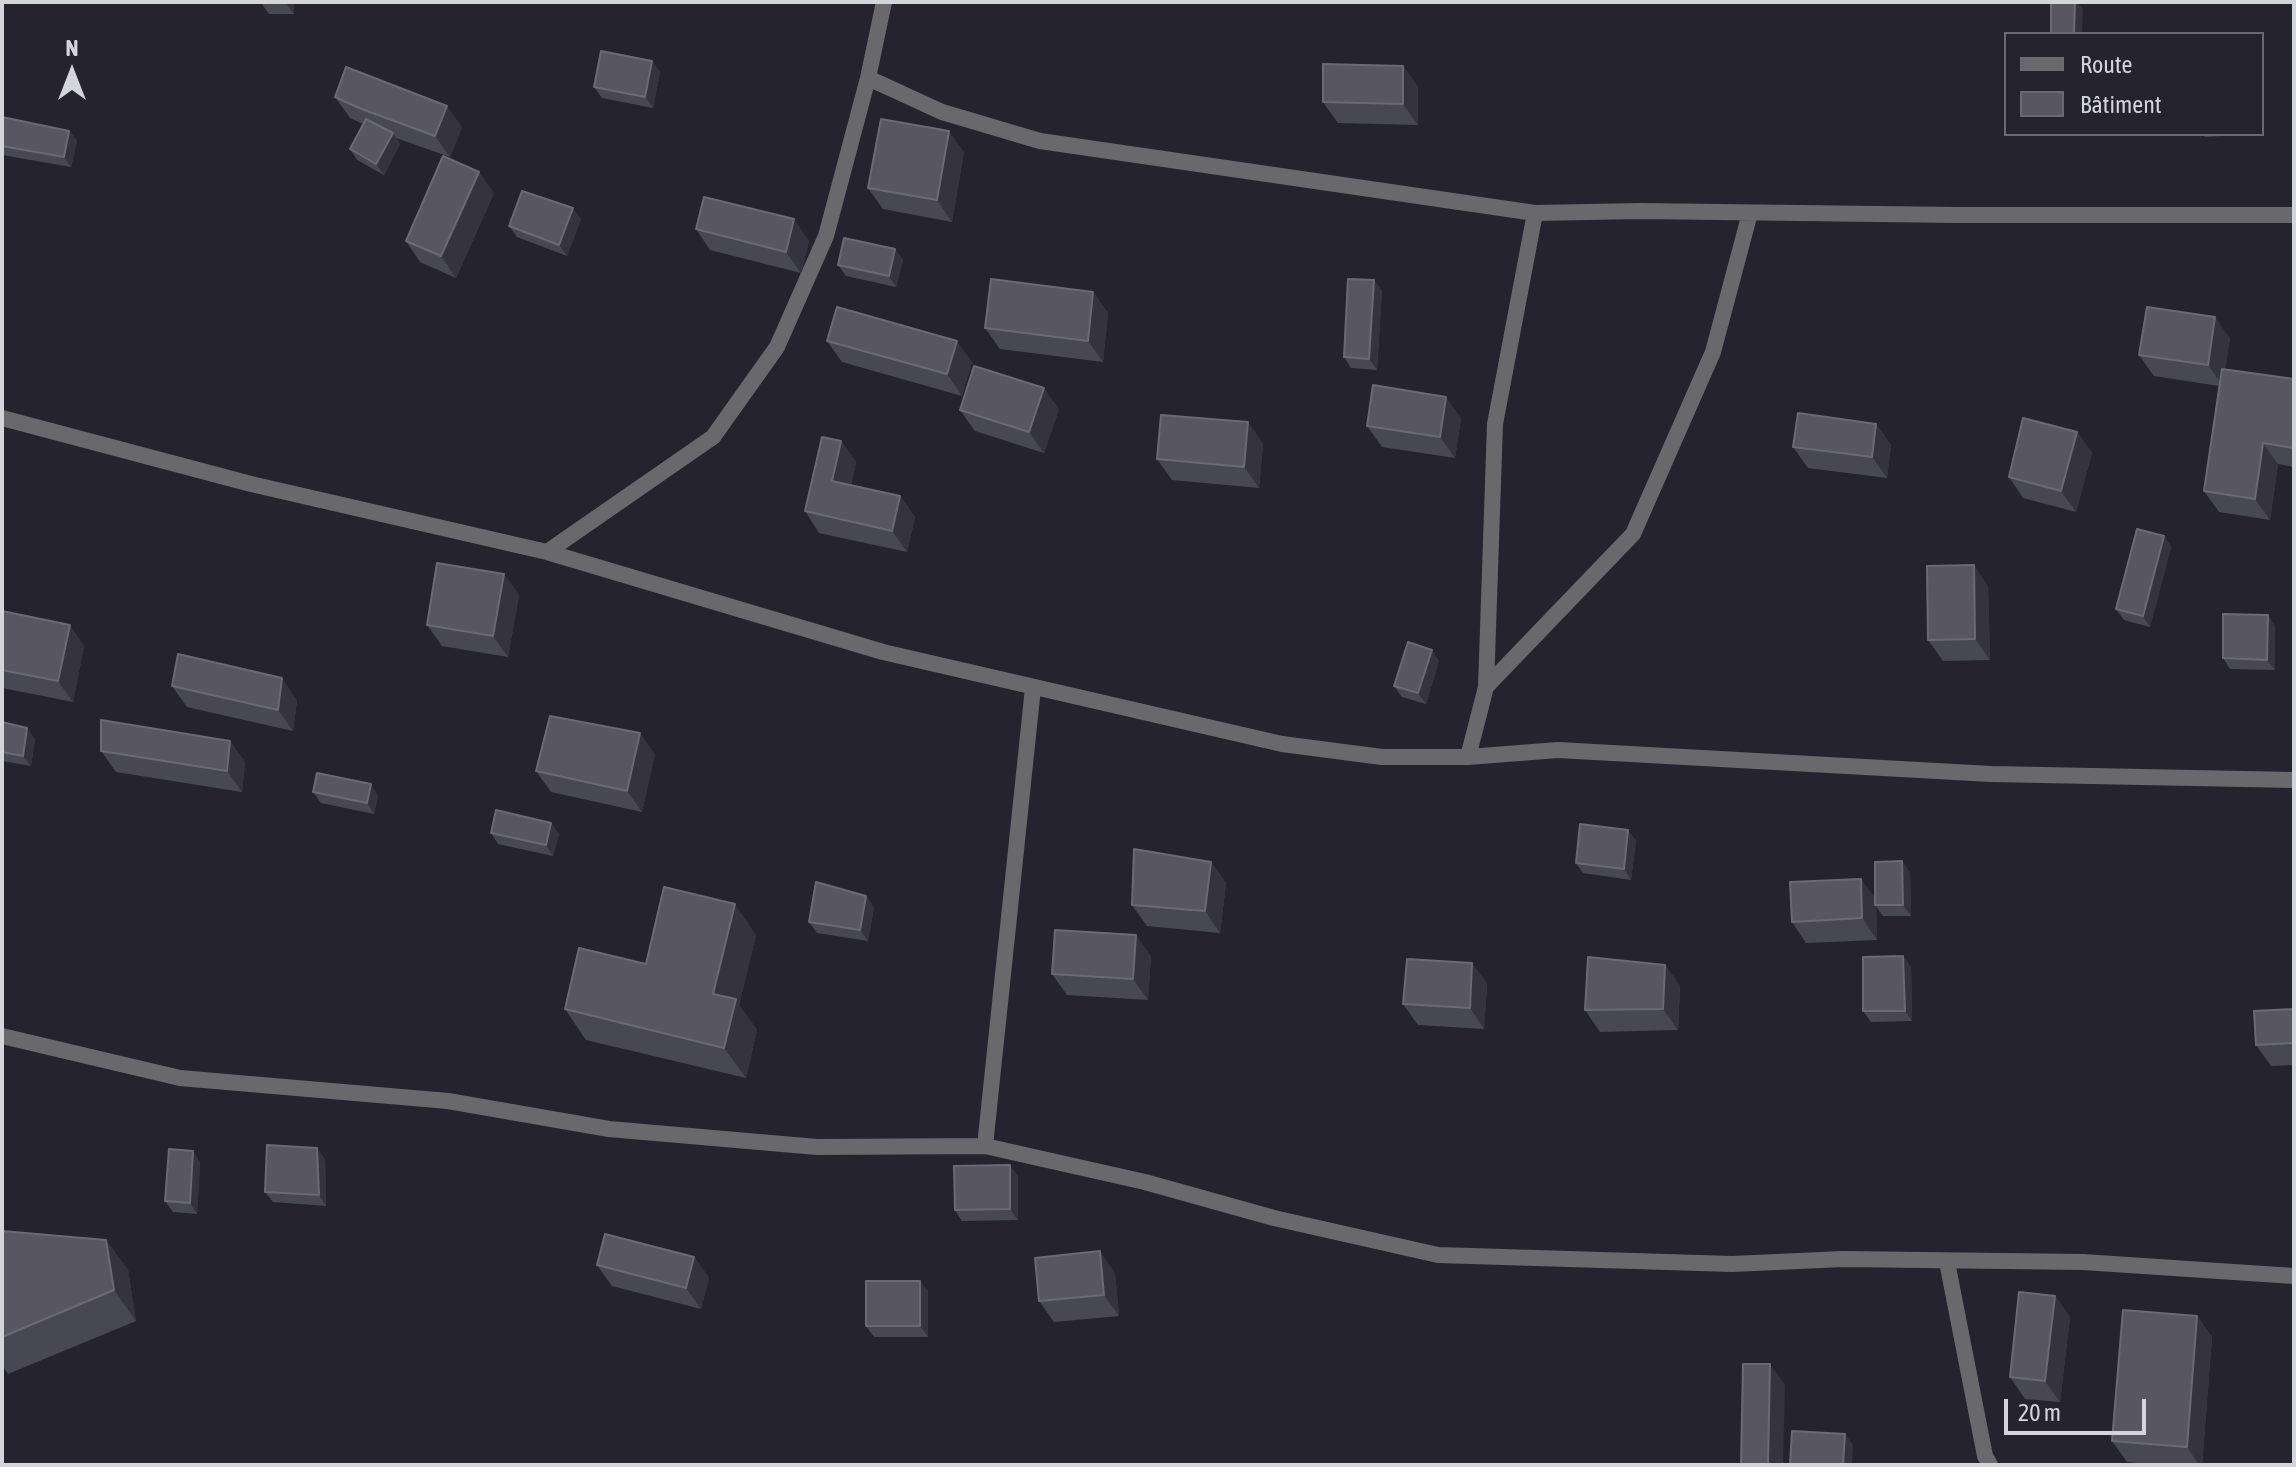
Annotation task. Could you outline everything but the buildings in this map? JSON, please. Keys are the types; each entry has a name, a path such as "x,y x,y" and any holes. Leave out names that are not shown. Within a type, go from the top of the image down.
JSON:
{"street":[{"path":"547,552 713,437 777,347 826,236 868,78 884,2"},
{"path":"868,78 942,112 1040,141 1535,213 2294,215"},
{"path":"1468,757 1486,687 1495,424 1535,213"},
{"path":"1486,687 1633,534 1713,352 1750,213"},
{"path":"2,418 251,484 547,552 883,652 1282,744 1382,757 1468,757 1558,750 1991,774 2294,780"},
{"path":"985,1146 1033,688"},
{"path":"2,1036 180,1078 448,1101 609,1129 817,1147 985,1146 1145,1182 1274,1218 1438,1255 1732,1264 1843,1259 2083,1262 2294,1276"},
{"path":"1947,1262 1985,1456 1990,1465"}]}
